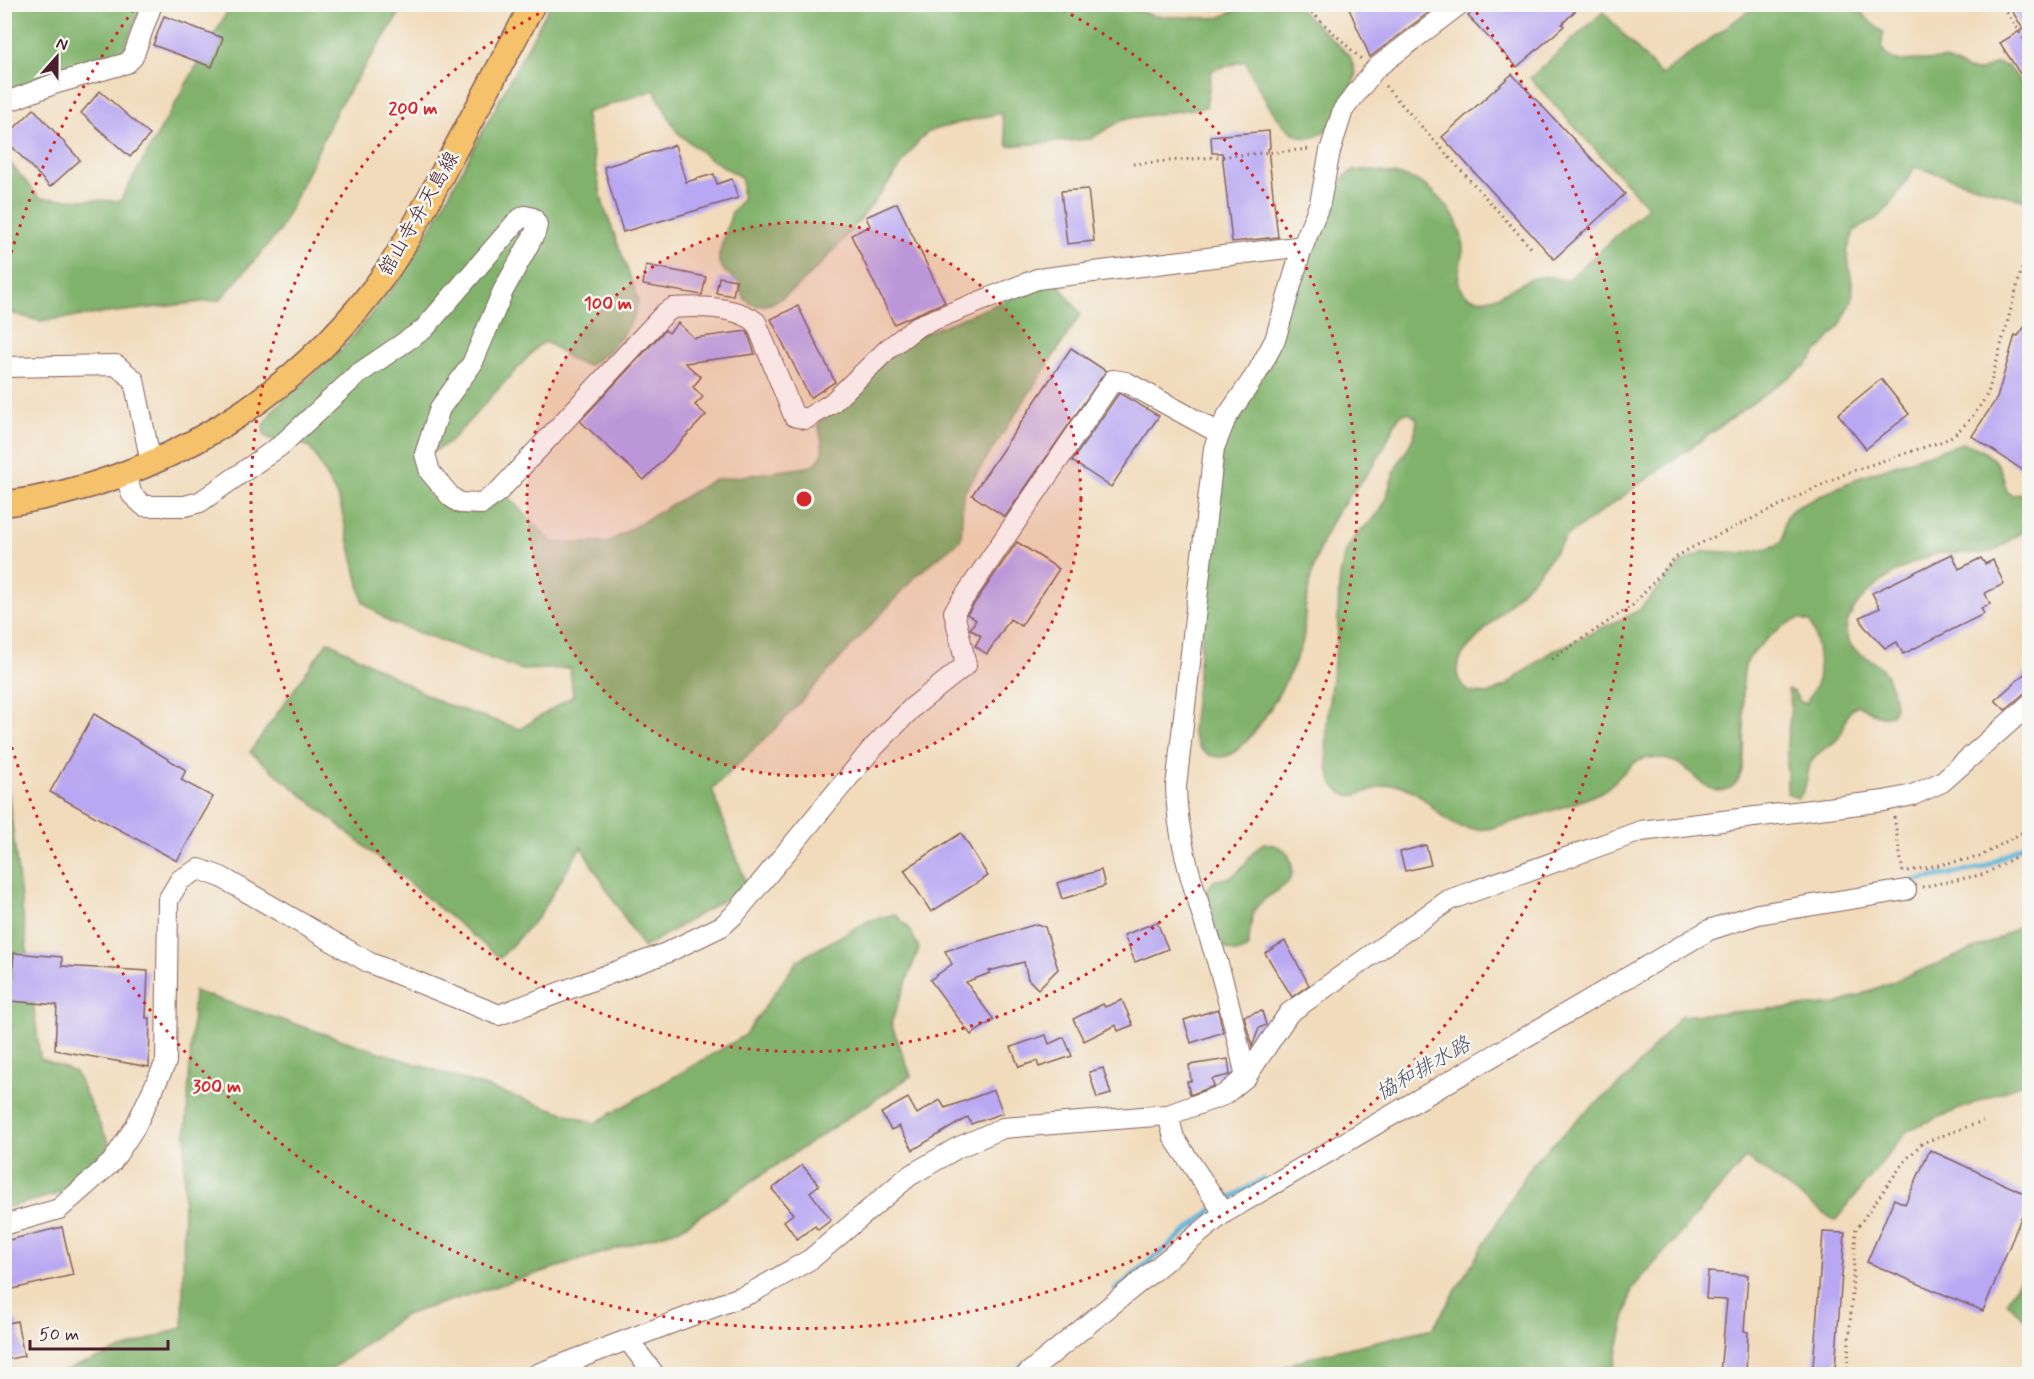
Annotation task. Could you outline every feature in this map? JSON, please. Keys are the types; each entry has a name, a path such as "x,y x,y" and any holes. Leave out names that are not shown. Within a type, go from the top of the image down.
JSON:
{"main road":[{"name":"舘山寺弁天島線","path":"4,504 71,491 151,463 202,438 273,391 315,354 354,313 404,245 533,4"}],"street":[{"path":"4,103 54,84 127,63 133,57 152,4"},
{"path":"1246,1077 1218,964 1185,862 1177,812 1177,775 1214,448 1219,433 1267,357 1275,340 1303,246 1320,203 1331,147 1343,110 1374,71 1460,4"},
{"path":"125,474 132,495 144,506 185,506 200,502 280,446 358,375 424,329 518,220 525,216 533,218 537,225 535,233 503,291 472,364 440,408 425,454 430,472 451,497 471,506 482,504 500,490 673,308 733,311 745,314 756,322 794,416 806,419 832,403 888,349 918,326 1037,279 1303,246"},
{"path":"4,367 69,364 116,366 134,380 151,463"},
{"path":"4,1225 59,1209 112,1162 135,1127 165,1062 168,900 180,880 199,869 220,877 370,963 499,1015 666,953 722,926 735,914 871,750 913,706 966,665 954,612 1113,380 1126,382 1219,433"},
{"path":"537,1374 751,1293 801,1265 860,1221 909,1176 957,1148 1003,1128 1168,1115 1224,1095 1246,1077 1289,1013 1449,900 1641,831 1890,800 1913,795 1942,782 2030,704"},
{"path":"1027,1374 1219,1207 1709,930 1758,914 1905,881"},
{"path":"1168,1115 1174,1138 1219,1207"},
{"path":"628,1340 654,1374"}],"path":[{"path":"1303,4 1374,71 1397,102 1533,250"},
{"path":"1998,4 2006,11 2030,49"},
{"path":"1133,164 1331,147"},
{"path":"1552,658 1633,605 1675,558 1689,549 1849,472 1942,441 1956,433 1974,414 1988,393 2030,239"},
{"path":"1890,800 1905,881"},
{"path":"1905,881 1979,857 2030,828"},
{"path":"1905,881 1985,874 2030,849"},
{"path":"1847,1374 1856,1229 1904,1162 1922,1143 1983,1121"}],"green space":[{"path":"1114,4 1155,16 1209,18 1221,17 1246,5 1295,5 1350,56 1356,75 1342,108 1327,128 1313,137 1299,136 1285,126 1271,109 1245,61 1212,70 1206,107 1124,119 1090,139 1008,146 1001,113 931,131 917,143 851,230 809,276 788,293 769,304 754,305 743,296 740,283 725,272 719,263 719,254 732,212 742,200 742,178 707,157 677,132 654,90 585,113 603,204 638,298 633,318 615,344 590,365 571,360 545,342 538,346 449,443 427,455 448,501 504,493 553,543 607,543 713,480 808,467 815,463 820,459 823,449 818,423 906,341 1055,280 1081,314 963,494 961,539 917,575 781,723 712,789 747,886 643,948 581,847 539,916 500,958 250,752 328,641 442,703 520,729 573,696 570,668 522,670 389,622 363,602 340,503 315,455 309,447 298,442 274,441 265,436 263,428 273,410 346,345 401,277 431,228 550,5"},
{"path":"1758,4 1856,5 1869,21 1883,32 1882,46 1886,55 1896,61 1945,59 1968,70 1980,71 1997,63 2007,66 2015,74 2029,97 2029,199 2019,199 1915,167 1890,206 1877,218 1854,231 1847,253 1853,288 1852,302 1839,327 1806,365 1566,537 1540,571 1464,652 1457,669 1460,682 1468,692 1488,694 1505,686 1549,653 1638,611 1680,564 1705,551 1746,553 1775,546 1782,541 1786,519 1795,508 1862,476 1962,443 1973,446 1991,457 2001,471 2008,493 2013,495 2029,490 2029,531 2019,534 1988,553 1940,553 1928,556 1896,572 1865,596 1854,609 1847,623 1847,636 1852,647 1877,664 1885,673 1894,697 1895,707 1891,715 1886,716 1877,715 1857,705 1853,708 1839,737 1817,754 1811,762 1805,786 1798,798 1787,793 1787,742 1791,705 1788,689 1794,692 1800,702 1807,703 1818,680 1819,667 1816,642 1810,622 1799,619 1773,634 1754,652 1745,666 1743,764 1740,777 1733,786 1718,791 1710,789 1679,764 1664,759 1648,758 1635,763 1613,784 1588,798 1488,829 1471,829 1448,821 1424,799 1402,786 1384,786 1360,794 1345,794 1338,790 1331,778 1327,760 1326,738 1338,629 1339,584 1342,566 1350,544 1381,510 1396,468 1414,437 1417,419 1409,413 1401,414 1378,458 1341,507 1326,534 1310,583 1305,608 1303,640 1282,689 1244,744 1231,754 1219,757 1208,755 1198,746 1192,731 1221,449 1337,184 1350,173 1367,170 1410,178 1433,192 1448,208 1462,238 1459,286 1467,295 1476,299 1492,298 1536,277 1558,278 1567,281 1648,207 1530,78 1603,12 1661,75"},
{"path":"5,5 142,5 116,68 5,103"},
{"path":"231,5 405,5 339,106 279,232 220,300 39,321 5,311 4,156 40,198 120,201"},
{"path":"4,757 40,1058 75,1072 109,1143 106,1156 62,1193 5,1208"},
{"path":"1264,843 1286,852 1292,869 1291,877 1288,883 1256,908 1252,917 1247,949 1237,953 1227,949 1218,941 1205,902 1206,890 1215,880 1239,871"},
{"path":"895,914 909,928 919,948 891,1023 911,1076 680,1229 404,1315 325,1374 54,1374 183,1327 184,1169 194,991 595,1123 744,1036 798,960 868,921"},
{"path":"2029,920 2029,1081 1908,1130 1835,1221 1746,1158 1632,1289 1612,1374 1268,1374 1306,1358 1433,1328 1533,1163 1579,1118 1628,1077 1680,1016 1837,1004 1994,941"},
{"path":"2029,1265 2029,1325 2007,1301"}],"building":[{"path":"1347,4 1440,4 1370,57"},
{"path":"1480,4 1582,4 1562,24 1564,26 1517,67 1468,16"},
{"path":"2008,4 2030,4 2030,89 2000,43 2023,29"},
{"path":"164,16 223,38 212,67 153,45"},
{"path":"1512,74 1625,194 1554,259 1442,137"},
{"path":"100,91 150,135 130,157 81,113"},
{"path":"34,109 80,160 50,187 4,138"},
{"path":"1269,131 1270,148 1268,149 1278,237 1232,242 1222,153 1212,153 1211,136"},
{"path":"675,145 686,182 714,174 717,184 732,179 738,198 623,232 604,167"},
{"path":"1088,189 1094,241 1067,244 1061,191"},
{"path":"897,203 945,302 894,324 851,235 870,226 866,217"},
{"path":"646,265 706,277 702,295 643,285"},
{"path":"719,277 736,280 733,296 716,293"},
{"path":"798,306 835,382 810,398 771,319"},
{"path":"2030,319 2030,475 1972,436 1997,398 2015,335 2018,336"},
{"path":"678,323 694,338 747,331 755,354 685,363 701,377 693,387 703,397 695,405 706,415 644,480 580,421 665,330 669,333"},
{"path":"1071,348 1106,371 1005,517 972,495"},
{"path":"1881,379 1909,414 1866,449 1838,414"},
{"path":"1119,393 1159,416 1111,487 1072,461"},
{"path":"1017,542 1059,569 1021,626 1010,619 987,654 975,646 981,636 970,629 976,620 967,614"},
{"path":"1952,554 1959,569 1981,558 1985,564 1993,560 2004,584 1985,593 1990,604 1981,608 1984,614 1903,654 1897,642 1885,648 1864,626 1860,617 1880,608 1872,593"},
{"path":"2030,669 2030,688 2005,710 1995,700"},
{"path":"94,714 186,770 181,780 213,797 177,861 50,792"},
{"path":"961,833 988,876 931,912 904,870"},
{"path":"1426,845 1431,865 1405,871 1400,852"},
{"path":"1101,870 1105,886 1062,899 1057,883"},
{"path":"1157,922 1168,949 1135,962 1124,935"},
{"path":"1037,924 1045,927 1058,969 1038,989 1028,979 1024,962 989,971 990,973 966,982 994,1020 971,1035 930,980 952,964 945,951"},
{"path":"1285,941 1309,985 1292,997 1265,953"},
{"path":"14,953 62,957 62,966 148,971 146,1018 150,1018 149,1067 55,1050 57,1005 10,1001"},
{"path":"1122,1000 1133,1025 1118,1031 1116,1025 1084,1041 1073,1019 1103,1004 1105,1007"},
{"path":"1218,1009 1223,1032 1191,1043 1184,1020"},
{"path":"1262,1011 1266,1025 1259,1028 1252,1047 1244,1016"},
{"path":"1046,1035 1049,1044 1064,1037 1072,1056 1039,1067 1037,1061 1019,1067 1011,1047"},
{"path":"1228,1059 1230,1075 1212,1079 1214,1086 1190,1095 1187,1081 1191,1081 1189,1065"},
{"path":"1103,1068 1111,1094 1097,1098 1089,1072"},
{"path":"994,1090 1003,1113 971,1124 968,1117 913,1150 899,1126 891,1130 881,1113 908,1098 917,1114 940,1100 945,1108"},
{"path":"1930,1150 2030,1196 1983,1311 1867,1262 1894,1199 1905,1204"},
{"path":"802,1165 819,1185 810,1192 831,1220 818,1230 815,1226 797,1239 784,1221 793,1214 772,1189"},
{"path":"62,1227 73,1275 4,1291 4,1259 9,1259 5,1241"},
{"path":"1823,1232 1845,1233 1835,1369 1813,1367"},
{"path":"1708,1272 1748,1275 1744,1331 1748,1332 1746,1374 1720,1372 1727,1300 1706,1299"},
{"path":"17,1321 24,1356 4,1360 4,1324"}],"waterway":[{"name":"協和排水路","path":"1913,881 1983,868 2030,841"},
{"name":"協和排水路","path":"1222,1203 1263,1179"},
{"name":"協和排水路","path":"1115,1290 1212,1210"},
{"name":"協和排水路","path":"1012,1374 1024,1364"}]}
